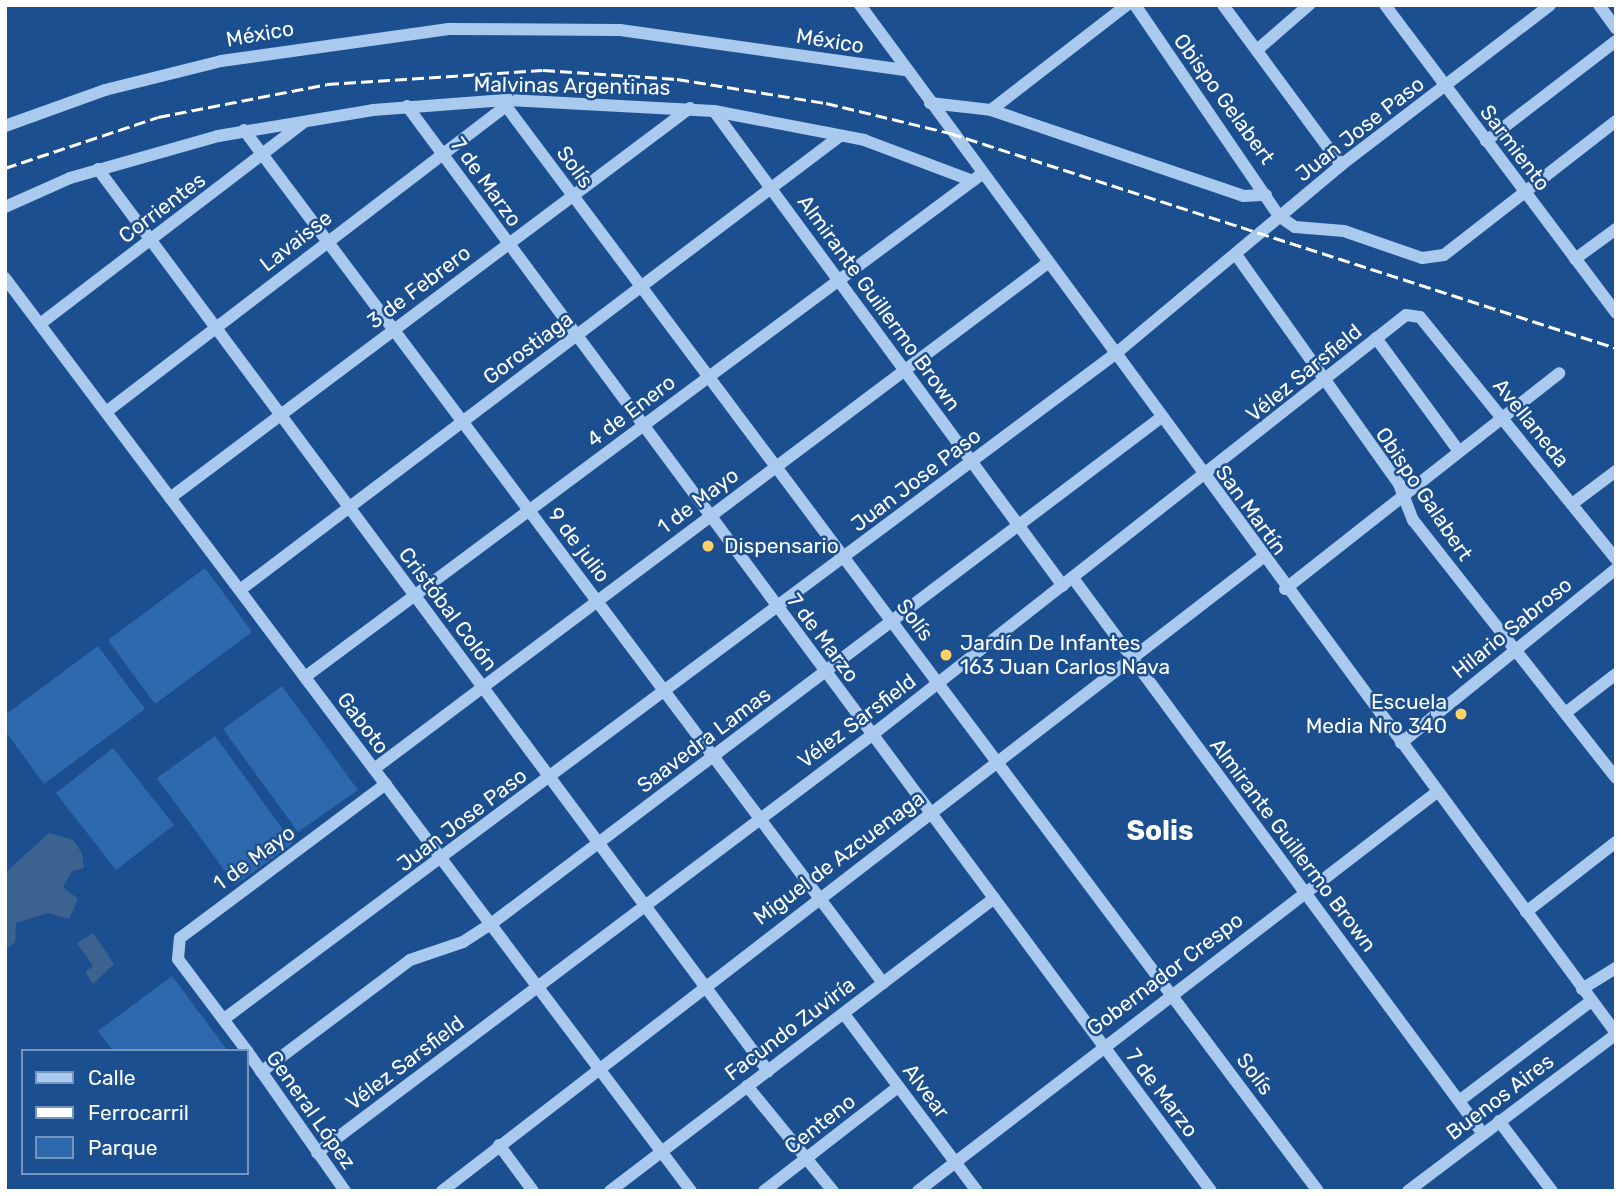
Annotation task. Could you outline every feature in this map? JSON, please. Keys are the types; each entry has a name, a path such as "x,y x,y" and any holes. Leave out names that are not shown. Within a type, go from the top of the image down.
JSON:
{"street":[{"name":"San Martín","path":"860,5 930,103 977,178 1114,355 1616,1034"},
{"path":"991,110 1127,5"},
{"name":"Obispo Gelabert","path":"1135,5 1279,216"},
{"path":"1223,5 1341,165"},
{"path":"1257,50 1309,5"},
{"name":"Sarmiento","path":"1385,5 1616,313"},
{"name":"Juan Jose Paso","path":"224,1019 442,859 1114,355 1237,256 1279,216 1341,165 1550,5"},
{"path":"1599,5 1616,28"},
{"name":"México","path":"5,126 105,90 220,61 449,29 620,30 905,70"},
{"path":"1486,141 1616,41"},
{"name":"Malvinas Argentinas","path":"5,207 98,169 244,130 407,106 506,103 714,111 840,136 977,178"},
{"name":"Lavaisse","path":"106,412 506,103"},
{"name":"Solís","path":"506,103 573,197 1318,1191"},
{"path":"930,103 991,110 1244,196 1266,195"},
{"name":"7 de Marzo","path":"407,106 776,609 931,812 1211,1191"},
{"name":"3 de Febrero","path":"170,498 690,108"},
{"name":"Almirante Guillermo Brown","path":"714,111 1019,526 1131,657 1483,1134"},
{"name":"Corrientes","path":"40,324 306,120"},
{"path":"1279,216 1295,228 1344,231 1435,258 1616,121"},
{"name":"9 de julio","path":"244,130 883,983"},
{"name":"Gorostiaga","path":"240,590 840,136"},
{"name":"Cristóbal Colón","path":"98,169 768,1071"},
{"name":"4 de Enero","path":"305,677 977,178"},
{"path":"1575,259 1616,229"},
{"name":"Obispo Galabert","path":"1237,256 1403,497 1413,520 1568,711 1616,778"},
{"name":"1 de Mayo","path":"374,769 1045,265"},
{"name":"Gaboto","path":"5,278 691,1191"},
{"name":"Vélez Sarsfield","path":"317,1153 872,735 1204,478 1376,338 1414,314"},
{"name":"Avellaneda","path":"1414,314 1616,559"},
{"path":"1376,338 1458,450"},
{"path":"1285,589 1559,373"},
{"name":"Saavedra Lamas","path":"261,1072 410,960 463,942 491,924 1159,419"},
{"path":"1573,504 1616,471"},
{"name":"Miguel de Azcuenaga","path":"442,1191 598,1066 1262,558"},
{"name":"Hilario Sabroso","path":"1401,743 1616,569"},
{"path":"1568,711 1616,674"},
{"name":"1 de Mayo","path":"180,938 386,784"},
{"name":"Gobernador Crespo","path":"918,1191 1103,1045 1437,792"},
{"path":"1526,912 1616,842"},
{"name":"Facundo Zuviría","path":"610,1191 994,898"},
{"name":"General López","path":"180,938 178,960 246,1049"},
{"path":"1582,989 1616,968"},
{"path":"1459,1101 1591,1001"},
{"name":"Alvear","path":"844,1014 977,1191"},
{"name":"Buenos Aires","path":"1408,1191 1616,1034"},
{"name":"General López","path":"248,1052 345,1191"},
{"path":"747,1086 833,1191"},
{"name":"Centeno","path":"764,1191 898,1087"},
{"path":"1500,1122 1552,1191"},
{"path":"499,1145 533,1191"}],"green space":[{"path":"205,568 252,632 155,704 108,640"},
{"path":"98,646 145,709 44,784 5,731 5,715"},
{"path":"282,686 358,790 298,832 223,729"},
{"path":"215,736 293,843 235,885 157,778"},
{"path":"113,748 174,825 116,870 56,793"},
{"path":"172,976 227,1049 112,1049 98,1031"}],"shaded area":[{"path":"49,833 73,840 82,853 84,868 72,871 63,887 78,899 69,919 48,913 16,923 15,942 7,949 5,873"},
{"path":"93,933 114,964 93,984 85,972 93,966 77,943"}],"railway":[{"path":"5,168 158,117 327,84 543,70 677,79 826,103 950,133 1616,348"}],"place":[{"name":"Dispensario","path":"708,546"},
{"name":"Jardín De Infantes 163 Juan Carlos Nava","path":"946,655"},
{"name":"Escuela Media Nro 340","path":"1461,714"}],"district":[{"name":"Solis","path":"1160,831"}]}
